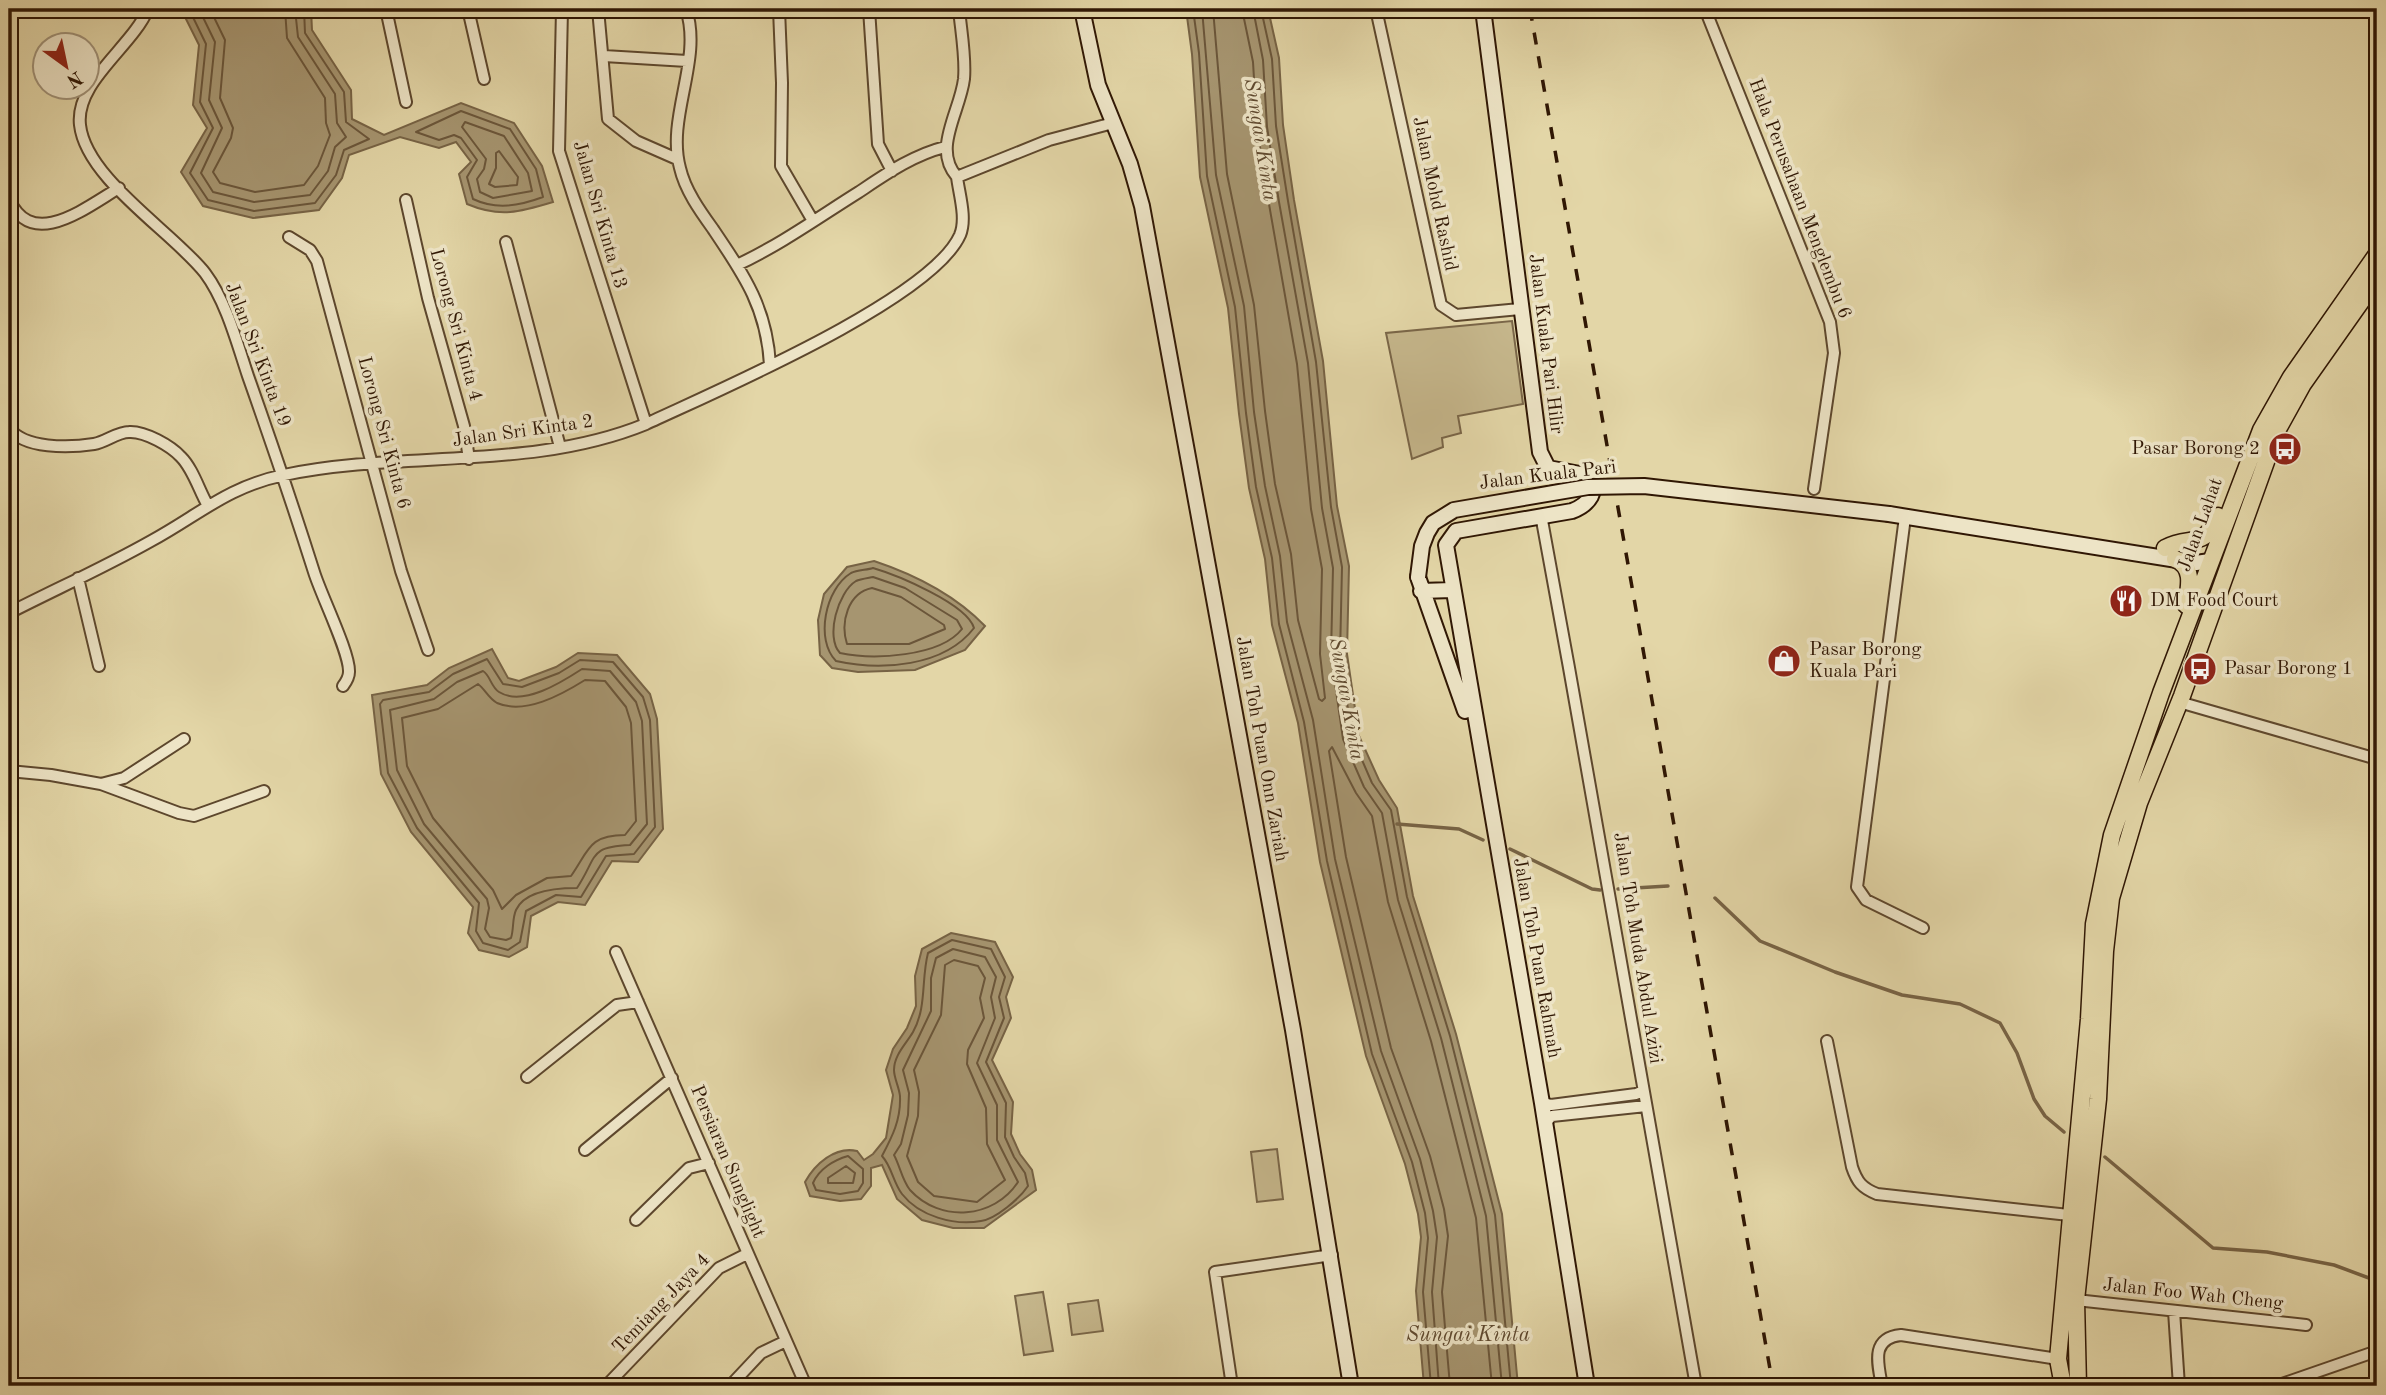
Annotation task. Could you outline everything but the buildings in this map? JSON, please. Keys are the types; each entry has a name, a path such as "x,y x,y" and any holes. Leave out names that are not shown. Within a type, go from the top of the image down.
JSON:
{"main road":[{"path":"2078,1386 2076,1300 2098,1099 2105,951 2111,898 2139,803 2179,702 2269,430 2291,377 2377,254"},
{"path":"2185,629 2189,575 2187,568 2170,554 2207,535 2237,471 2377,279"},
{"name":"Jalan Lahat","path":"2063,1386 2058,1359 2069,1215 2089,1019 2094,924 2112,835 2210,561 2227,547 2269,430"},
{"path":"2179,702 2180,680 2214,580 2210,561"}],"street":[{"name":"Jalan Sri Kinta 19","path":"148,9 133,34 82,100 80,127 93,157 118,188 205,273 215,290 283,475 324,605 347,660 350,674 343,686"},
{"path":"386,9 406,102"},
{"path":"468,9 484,79"},
{"name":"Jalan Sri Kinta 13","path":"562,9 559,151 646,424"},
{"path":"598,9 608,120 646,146 677,159"},
{"path":"686,9 690,45 677,159 699,209 751,288 768,332 770,365"},
{"path":"779,9 781,166 813,221"},
{"path":"869,9 878,144 892,171"},
{"path":"737,265 925,152 945,147 964,77 959,9"},
{"name":"Jalan Toh Puan Onn Zariah","path":"1082,9 1098,85 1130,164 1142,206 1332,1255 1351,1386"},
{"name":"Jalan Mohd Rashid","path":"1376,9 1441,305 1447,312 1456,315 1520,309"},
{"name":"Jalan Kuala Pari Hilir","path":"1448,538 1465,528 1583,507 1591,498 1593,486 1585,475 1556,472 1542,461 1520,309 1483,9"},
{"name":"Hala Perusahaan Menglembu 6","path":"1705,9 1830,322 1834,353 1814,489"},
{"path":"604,56 687,61"},
{"path":"957,177 1049,140 1113,123"},
{"name":"Jalan Sri Kinta 2","path":"9,613 150,542 207,504 231,492 283,475 374,464 469,459 592,443 646,424 770,365 831,334 898,294 948,251 960,234 963,218 957,177 948,167 945,147"},
{"path":"9,199 17,213 31,226 44,225 64,218 118,188"},
{"name":"Lorong Sri Kinta 4","path":"406,200 428,298 464,426 469,459"},
{"name":"Lorong Sri Kinta 6","path":"289,236 310,250 317,261 401,571 428,650"},
{"path":"506,242 560,447"},
{"path":"9,428 23,441 66,445 95,444 132,431 144,435 178,454 186,462 207,504"},
{"name":"Jalan Kuala Pari","path":"1478,745 1419,584 1422,546 1427,533 1433,523 1454,510 1588,487 1644,486 1889,514 2170,554 2196,563 2210,561"},
{"name":"Jalan Toh Muda Abdul Azizi","path":"1541,515 1609,880 1643,1091 1696,1386"},
{"path":"1905,517 1857,887 1866,900 1923,928"},
{"name":"Jalan Toh Puan Rahmah","path":"1448,538 1446,545 1451,590 1542,1103 1587,1386"},
{"path":"78,578 99,666"},
{"path":"1419,584 1451,590"},
{"path":"2179,702 2377,759"},
{"path":"101,785 124,778 184,739"},
{"path":"9,771 51,775 101,785 194,816 264,791"},
{"name":"Persiaran Sunglight","path":"616,951 806,1386"},
{"path":"527,1077 617,1005 638,1002"},
{"path":"1827,1041 1852,1167 1865,1189 1877,1194 2069,1215"},
{"path":"585,1150 672,1078"},
{"path":"1545,1123 1552,1116 1626,1101 1643,1091"},
{"path":"1542,1103 1551,1105 1626,1101 1646,1106"},
{"path":"636,1220 689,1168 709,1163"},
{"name":"Temiang Jaya 4","path":"606,1386 719,1268 747,1254"},
{"path":"1231,1386 1215,1272 1332,1255"},
{"name":"Jalan Foo Wah Cheng","path":"2076,1300 2306,1325"},
{"path":"2174,1311 2179,1386"},
{"path":"1882,1386 1877,1356 1879,1347 1890,1336 2058,1359"},
{"path":"730,1386 761,1353 786,1341"},
{"path":"2276,1386 2377,1350"}],"shaded area":[{"path":"1512,321 1523,404 1458,416 1461,433 1442,438 1443,447 1412,459 1386,333"},
{"path":"1277,1149 1283,1199 1257,1202 1251,1152"},
{"path":"1043,1292 1053,1351 1024,1355 1015,1296"},
{"path":"1098,1300 1103,1331 1072,1335 1068,1304"}],"water":[{"path":"181,9 311,9 312,30 351,90 352,119 384,135 461,103 514,123 542,166 553,202 510,212 490,211 467,204 459,174 471,162 456,142 439,148 400,137 349,155 342,178 319,210 253,218 203,206 181,172 207,128 193,105 199,45"},
{"name":"Sungai Kinta","path":"1186,9 1268,9 1279,58 1283,125 1323,361 1337,506 1349,566 1347,654 1359,736 1379,780 1397,808 1413,896 1456,1034 1502,1214 1518,1386 1424,1386 1416,1291 1421,1237 1418,1214 1405,1164 1366,1056 1320,862 1298,723 1272,625 1265,559 1249,488 1228,308 1200,177 1192,54"},
{"path":"874,561 934,587 960,604 985,626 965,650 915,670 858,672 832,668 820,655 818,620 824,594 847,567"},
{"path":"492,649 508,678 519,681 556,667 578,653 617,655 650,694 657,719 663,829 638,862 612,861 585,905 558,902 531,916 527,947 509,957 479,950 468,933 473,907 411,832 381,774 372,695 427,685 449,668"},
{"path":"951,933 995,942 1013,977 1006,997 1011,1018 992,1060 1013,1102 1011,1134 1020,1154 1032,1170 1036,1190 984,1228 953,1228 922,1220 897,1199 882,1165 871,1168 871,1186 861,1199 840,1201 810,1196 805,1182 826,1158 849,1150 857,1151 864,1160 873,1154 886,1138 893,1095 886,1070 893,1049 907,1028 916,1006 915,976 922,949"}],"waterway":[{"path":"1397,824 1459,829 1483,840"},
{"path":"1510,849 1592,889 1600,890"},
{"path":"1618,889 1668,886"},
{"path":"1715,898 1760,941 1835,972 1902,995 1960,1004 2000,1023 2017,1053 2034,1099 2045,1116 2064,1132"},
{"path":"2105,1157 2213,1248 2267,1252 2334,1265 2377,1281"}],"railway":[{"path":"1530,9 1773,1386"}],"place":[{"name":"Pasar Borong 2","path":"2285,449"},
{"name":"DM Food Court","path":"2126,601"},
{"name":"Pasar Borong Kuala Pari","path":"1784,661"},
{"name":"Pasar Borong 1","path":"2200,669"}]}
